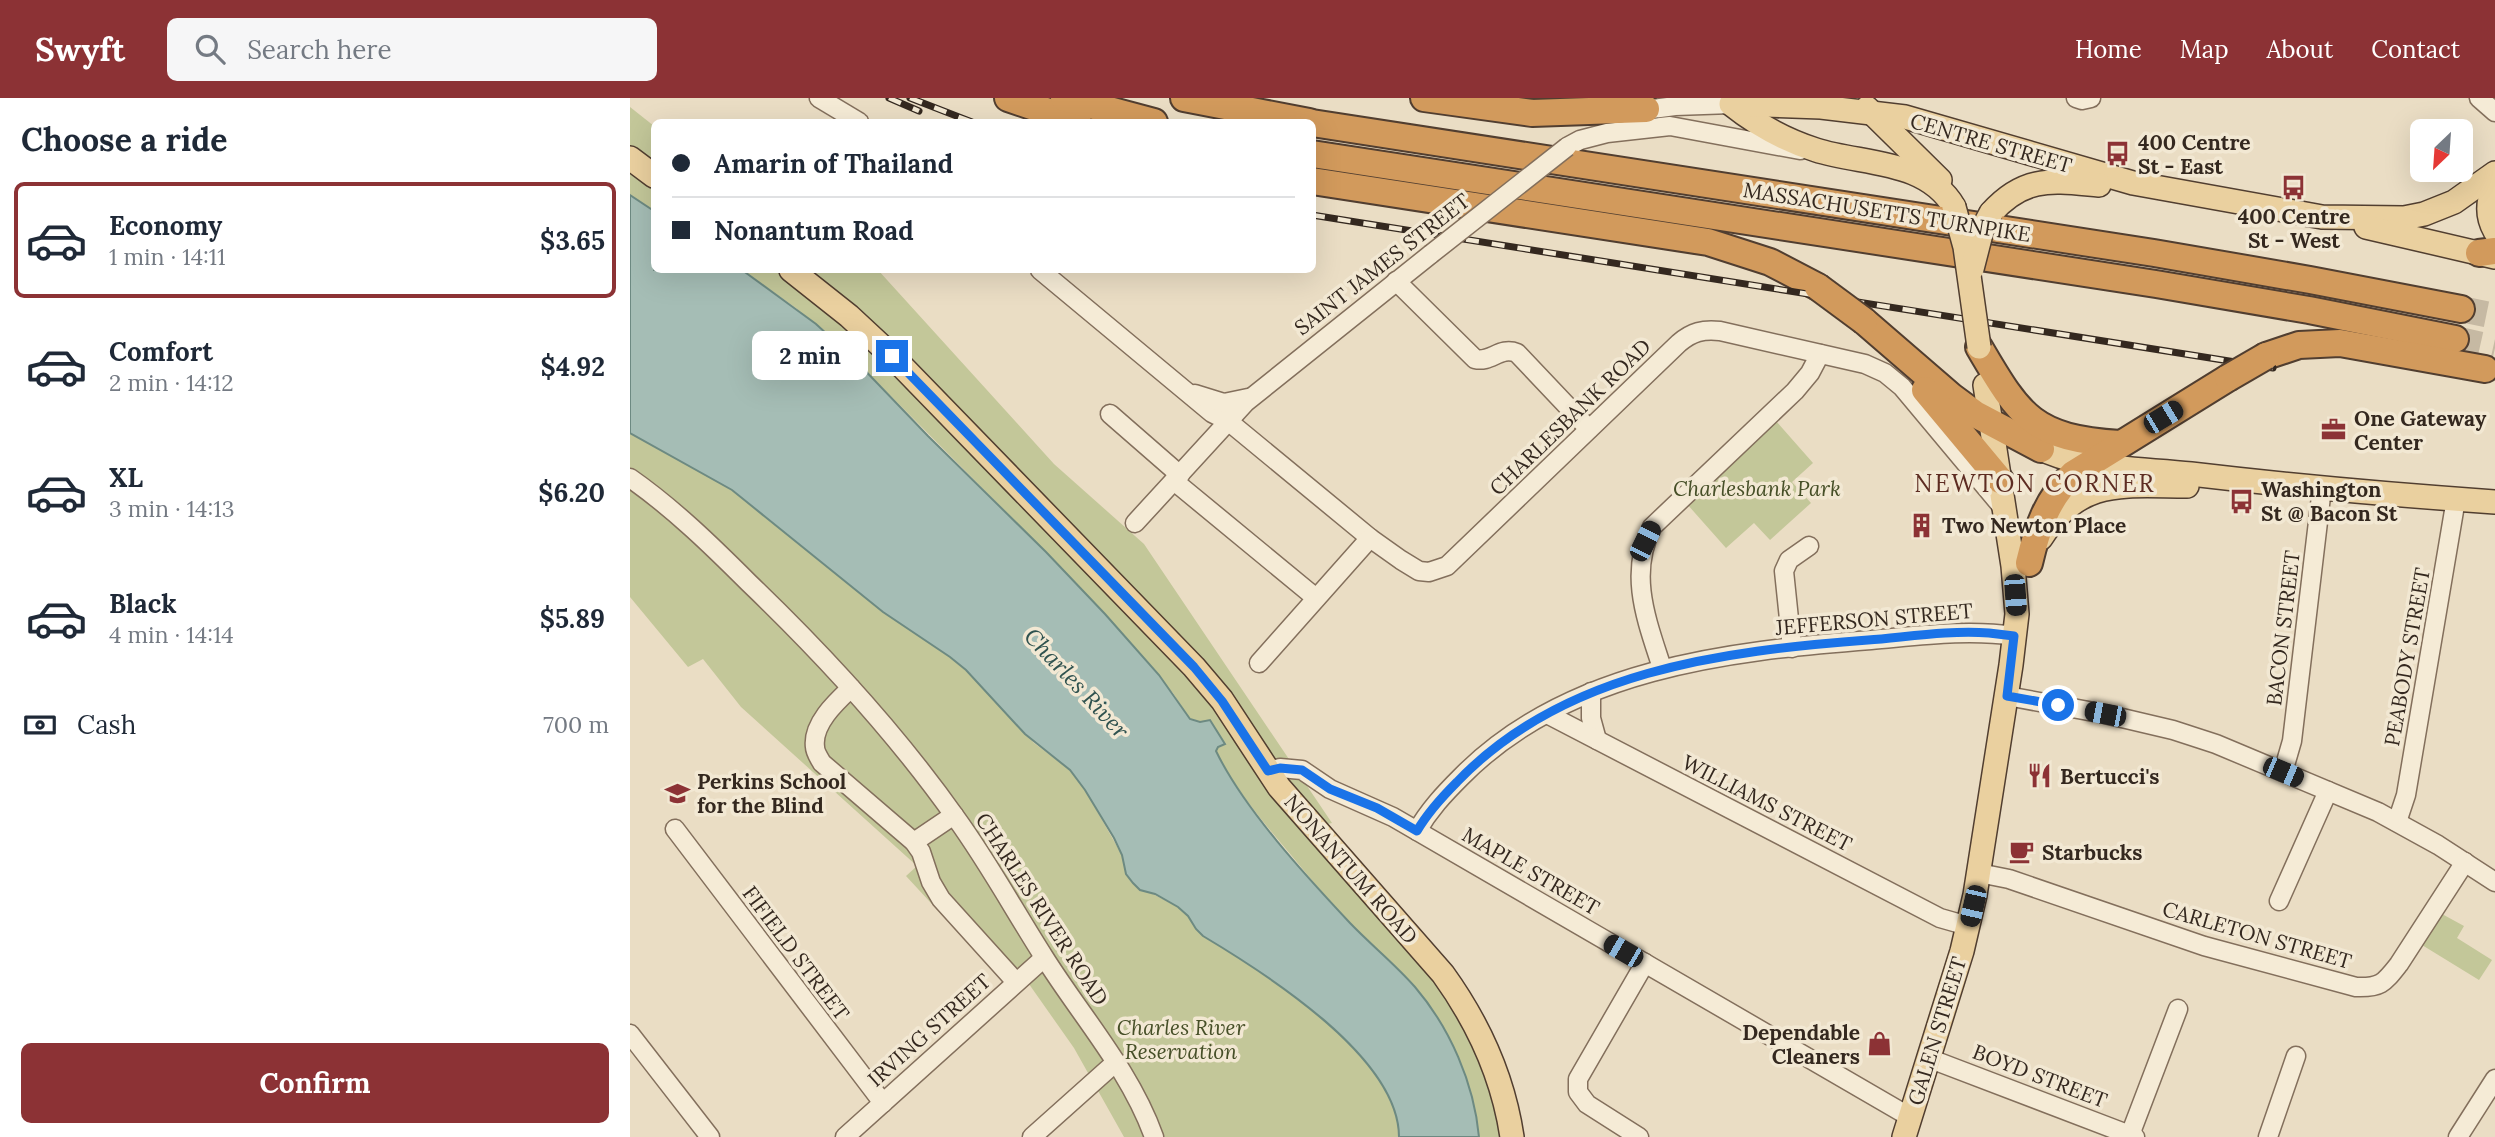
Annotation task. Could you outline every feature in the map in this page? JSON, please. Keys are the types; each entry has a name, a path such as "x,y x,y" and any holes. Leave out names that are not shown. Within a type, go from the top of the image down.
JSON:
{"highway":[{"path":"1008,98 1069,119"},
{"path":"1064,98 1143,119"},
{"name":"MASSACHUSETTS TURNPIKE","path":"1184,98 1291,119"},
{"path":"1424,98 1532,113 1650,104"},
{"name":"MASSACHUSETTS TURNPIKE","path":"1316,124 2141,251 2310,279 2461,309"},
{"name":"MASSACHUSETTS TURNPIKE","path":"1316,155 2156,284 2455,339"},
{"path":"1316,182 1708,242 1770,262 1818,287 1864,321 1952,397 1990,423 2041,449"},
{"path":"2029,563 2038,528 2049,503 2067,480 2089,463 2266,356 2285,348 2307,344 2340,343 2486,369"},
{"path":"1891,344 1921,386 2000,480"},
{"path":"1979,347 2007,394 2032,420 2068,438 2120,444"}],"main road":[{"path":"1891,98 1927,123"},
{"path":"1728,101 1780,135 1807,147 1842,158 1904,169 1919,175 1940,188 1954,208"},
{"name":"CENTRE STREET","path":"1728,101 1865,105 2078,169 2165,190 2322,217 2404,218 2424,214 2454,202 2495,173"},
{"path":"1865,105 1936,175 1954,208 1969,278 2012,554 2015,625"},
{"path":"630,158 651,174"},
{"name":"CENTRE STREET","path":"1969,278 1980,236 1991,213 2018,189 2043,181 2165,190"},
{"path":"2495,185 2489,198 2488,209 2495,231"},
{"path":"2322,217 2490,254"},
{"name":"NONANTUM ROAD","path":"795,273 849,316 892,356 1170,641 1215,692 1268,771 1313,828 1443,974 1466,1006 1496,1068 1512,1137"},
{"path":"1985,385 1995,410 2005,423 2041,449 2071,460 2296,486 2495,502"},
{"path":"1978,878 2007,696 2015,625 2029,563 2041,537 2055,518 2080,498 2099,489 2125,486 2296,486"},
{"name":"GALEN STREET","path":"1907,1127 1968,926 1978,878"}],"street":[{"path":"819,98 854,119"},
{"path":"2479,98 2495,112"},
{"name":"SAINT JAMES STREET","path":"1135,523 1255,395 1396,281 1601,122 1650,104 1728,101"},
{"name":"SAINT JAMES STREET","path":"1567,147 1580,140 1607,133 1670,126 1842,158"},
{"name":"CHARLESBANK ROAD","path":"1062,276 1212,413 1228,421 1370,538 1419,570 1438,570 1454,559 1679,343 1706,330 1872,366 1890,377 1907,393 2005,509"},
{"path":"1396,281 1475,359 1488,359 1503,351 1517,353 1589,429"},
{"path":"1662,668 1644,611 1640,582 1642,552 1652,527 1795,391 1810,373 1820,354"},
{"name":"CHARLESBANK ROAD","path":"1178,383 1199,396 1218,402 1235,402 1255,395"},
{"path":"1110,414 1177,478 1316,598"},
{"name":"CHARLES RIVER ROAD","path":"630,478 661,501 727,561 851,688 919,769 985,859 1044,958 1116,1062 1154,1137"},
{"name":"BACON STREET","path":"2283,772 2292,741 2322,488"},
{"name":"PEABODY STREET","path":"2397,822 2406,796 2456,499"},
{"path":"1259,663 1370,538"},
{"path":"1792,648 1784,571 1789,560 1809,545"},
{"name":"JEFFERSON STREET","path":"1417,831 1437,802 1504,739 1591,692 1662,668 1792,648 1975,633 2015,625"},
{"path":"851,688 834,705 816,733 815,747 822,763 914,842 941,899 1016,982"},
{"path":"1591,692 1591,718 1597,740"},
{"path":"2007,696 2105,714 2173,730 2216,744 2397,822 2495,882"},
{"name":"WILLIAMS STREET","path":"1547,714 1940,918 1968,926"},
{"name":"MAPLE STREET","path":"1268,771 1280,768 1302,770 1330,789 1377,808 1645,963 1907,1127"},
{"path":"2280,901 2328,791"},
{"name":"CHARLES RIVER ROAD","path":"914,842 954,815"},
{"name":"FIFIELD STREET","path":"675,829 883,1103"},
{"name":"CARLETON STREET","path":"1978,878 2009,879 2204,946 2356,987 2375,988 2388,978 2399,964 2465,862"},
{"name":"IRVING STREET","path":"845,1137 1044,958"},
{"path":"1639,1137 1587,1104 1578,1093 1578,1079 1645,963"},
{"path":"2133,1136 2178,1009"},
{"path":"630,1034 710,1137"},
{"path":"2268,1137 2296,1056"},
{"name":"BOYD STREET","path":"1928,1058 2133,1136"},
{"path":"1032,1137 1116,1062"},
{"path":"2458,1137 2495,1079"}],"green space":[{"path":"630,107 651,124 651,209 630,195"},
{"path":"746,273 881,273 1054,464 1144,544 1332,823 1314,827 1443,974 1512,1137 1479,1137 1466,1077 1449,1039 1428,1003 1399,970 1342,915 1260,818 1216,751 1224,744 1200,722 1190,719 1173,693 1046,552 854,359 796,308"},
{"name":"Charlesbank Park","path":"1776,421 1813,463 1792,482 1811,503 1770,540 1754,523 1726,548 1687,504"},
{"name":"Charles River Reservation","path":"630,433 732,490 871,602 950,657 980,683 1034,743 1070,770 1085,790 1122,855 1126,874 1149,892 1178,907 1203,936 1292,995 1324,1020 1353,1048 1377,1077 1393,1107 1399,1137 1124,1137 1074,1048 1017,967 1002,980 906,876 917,866 741,707 703,659 688,667 630,597"},
{"path":"2442,914 2464,926 2457,938 2492,960 2479,980 2422,945"}],"water":[{"name":"Charles River","path":"630,195 651,209 651,273 746,273 816,324 854,359 1105,614 1159,675 1190,719 1200,722 1210,720 1225,744 1216,751 1259,819 1358,931 1415,987 1439,1020 1466,1077 1479,1137 1399,1137 1393,1107 1377,1077 1353,1048 1324,1020 1292,995 1203,936 1178,907 1155,894 1140,890 1126,874 1122,855 1114,838 1070,770 1025,734 966,670 883,612 732,490 630,433"}],"tunnel":[{"path":"2461,309 2495,316"},
{"path":"2455,339 2495,348"}],"railway":[{"path":"889,98 919,111"},
{"path":"910,98 964,119"},
{"path":"1316,216 2273,368"}],"place":[{"name":"400 Centre St - East","path":"2118,154"},
{"name":"400 Centre St - West","path":"2294,187"},
{"name":"One Gateway Center","path":"2334,430"},
{"name":"Washington St @ Bacon St","path":"2241,501"},
{"name":"Two Newton Place","path":"1922,525"},
{"name":"Bertucci's","path":"2040,776"},
{"name":"Perkins School for the Blind","path":"677,793"},
{"name":"Starbucks","path":"2022,852"},
{"name":"Dependable Cleaners","path":"1880,1044"}],"district":[{"name":"NEWTON CORNER","path":"2035,483"}],"route":[{"path":"892,356 1194,667 1222,701 1268,771 1280,768 1302,770 1330,789 1377,808 1417,831 1437,802 1467,771 1525,725 1591,692 1662,668 1833,643 1989,633 2014,636 2007,696 2058,705"}]}
